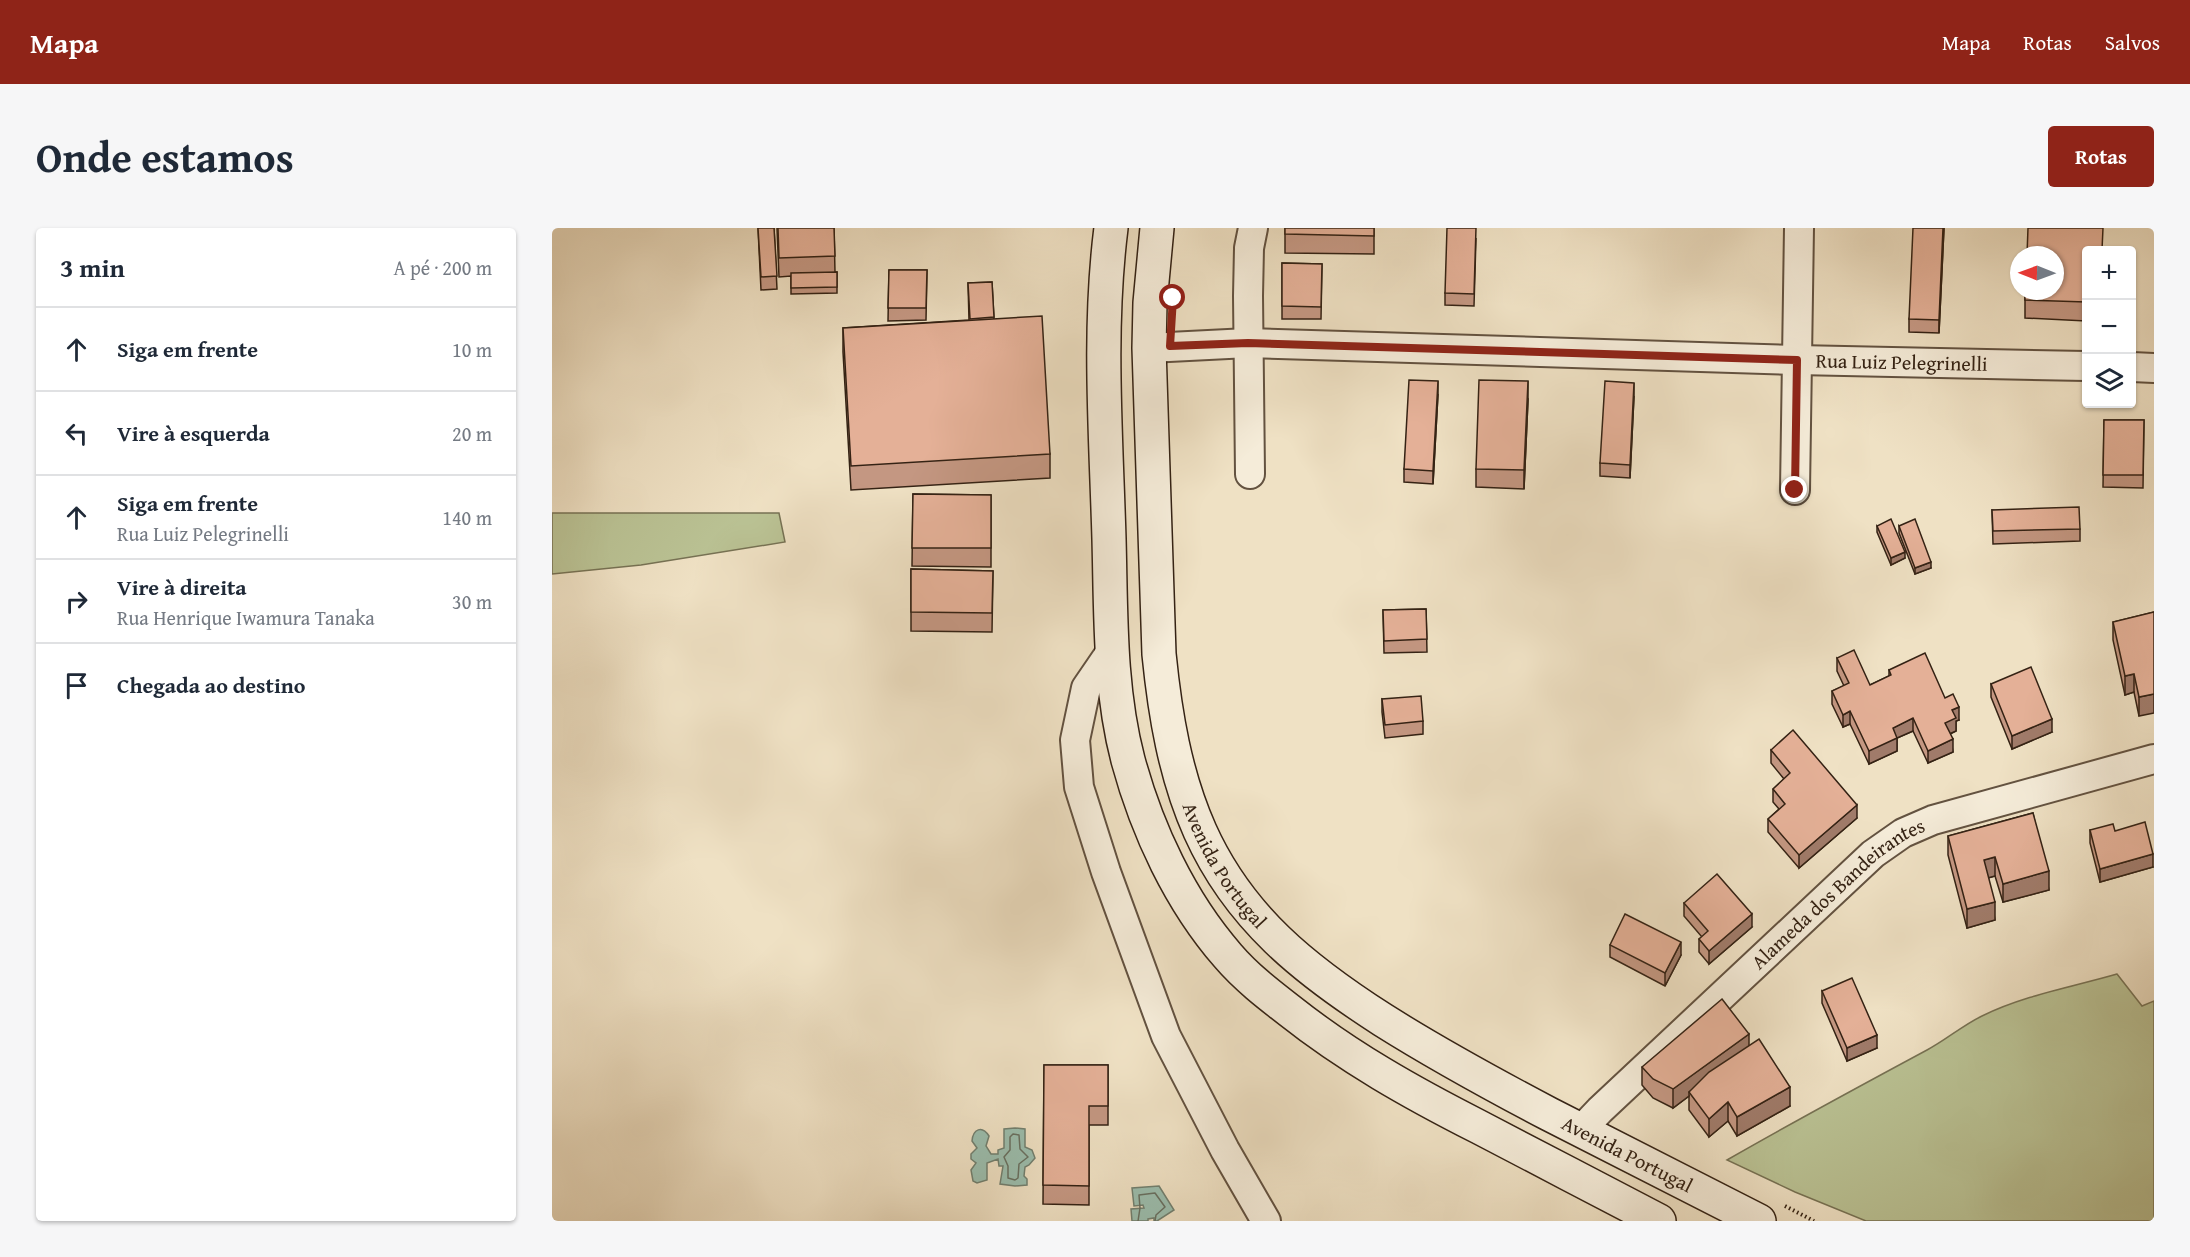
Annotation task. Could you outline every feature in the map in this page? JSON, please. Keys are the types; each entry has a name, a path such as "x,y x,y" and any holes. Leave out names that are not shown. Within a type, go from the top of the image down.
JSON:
{"main road":[{"path":"1111,228 1103,342 1113,650 1118,708 1128,758 1148,823 1179,883 1200,920 1257,986 1323,1037 1401,1086 1659,1221"},
{"name":"Avenida Portugal","path":"1157,228 1150,303 1149,348 1159,654 1172,745 1184,788 1200,831 1224,873 1245,904 1271,935 1296,959 1330,985 1425,1047 1468,1072 1581,1130 1772,1214"}],"street":[{"path":"1250,474 1249,248 1253,228"},
{"path":"1795,490 1799,228"},
{"name":"Rua Luiz Pelegrinelli","path":"1149,348 1248,343 1797,360 2082,366"},
{"path":"2136,367 2154,368"},
{"path":"1113,650 1086,688 1075,740 1079,787 1106,872 1167,1036 1225,1150 1266,1221"},
{"name":"Alameda dos Bandeirantes","path":"1581,1130 1873,854 1903,833 1933,820 2154,759"}],"path":[{"path":"1772,1214 1814,1221"}],"shaded area":[{"path":"552,513 779,513 785,542 641,565 552,574"},
{"path":"2117,974 2142,1006 2154,1001 2154,1221 1866,1221 1795,1192 1727,1160 1934,1046 1982,1016 2032,997"}],"water":[{"path":"1004,1129 1025,1129 1025,1147 1032,1150 1035,1158 1025,1167 1024,1176 1027,1179 1027,1185 1000,1184 1003,1166 999,1166 998,1159 987,1163 987,1180 977,1183 973,1181 971,1170 976,1163 971,1159 971,1154 977,1148 972,1141 976,1131 984,1130 989,1136 986,1146 991,1154 998,1154 998,1150 1004,1148"},
{"path":"1159,1186 1174,1210 1157,1221 1154,1221 1154,1218 1148,1221 1132,1221 1131,1209 1144,1208 1143,1205 1134,1206 1132,1188"}],"building":[{"path":"758,228 774,228 777,276 761,277"},
{"path":"778,228 834,228 835,256 779,258"},
{"path":"1285,228 1374,228 1374,236 1285,234"},
{"path":"1447,228 1476,228 1474,294 1445,293"},
{"path":"1913,228 1943,228 1939,320 1909,319"},
{"path":"2028,228 2103,228 2102,246 2082,246 2082,302 2025,300 2064,300 2064,246 2027,246"},
{"path":"1282,263 1322,264 1321,307 1282,306"},
{"path":"889,270 927,270 926,308 888,308"},
{"path":"837,272 837,287 791,288 791,273"},
{"path":"992,282 994,317 970,319 968,283"},
{"path":"1042,316 1050,454 851,466 843,328"},
{"path":"1409,380 1438,381 1433,471 1404,469"},
{"path":"1479,380 1528,381 1524,470 1476,469"},
{"path":"1605,381 1634,383 1630,465 1600,463"},
{"path":"2104,420 2144,420 2143,475 2103,475"},
{"path":"913,494 991,495 991,548 912,548"},
{"path":"2079,507 2080,529 1993,531 1992,510"},
{"path":"1891,519 1905,552 1891,558 1877,526"},
{"path":"1915,519 1931,562 1915,568 1899,526"},
{"path":"911,569 993,571 992,613 911,612"},
{"path":"1426,609 1427,639 1384,641 1383,610"},
{"path":"2154,612 2154,694 2139,697 2134,674 2125,676 2113,622"},
{"path":"1854,650 1870,685 1891,675 1889,670 1925,653 1945,698 1953,694 1959,707 1952,710 1956,718 1945,723 1953,739 1928,751 1913,718 1893,728 1897,738 1869,751 1850,711 1843,715 1832,691 1849,683 1837,658"},
{"path":"2031,667 2052,719 2012,736 1991,684"},
{"path":"1421,696 1423,721 1385,725 1382,699"},
{"path":"1793,730 1857,805 1799,855 1768,819 1785,804 1773,789 1790,773 1771,750"},
{"path":"2033,813 2049,871 2003,884 1995,857 1984,860 1995,902 1967,909 1948,836"},
{"path":"2145,822 2153,854 2100,869 2090,830 2113,824 2115,831"},
{"path":"1717,874 1752,914 1709,951 1699,939 1708,931 1684,903"},
{"path":"1625,914 1681,942 1665,973 1610,945"},
{"path":"1852,978 1877,1035 1847,1048 1822,991"},
{"path":"1722,999 1749,1034 1673,1089 1653,1079 1642,1067"},
{"path":"1759,1039 1790,1087 1737,1117 1728,1102 1709,1119 1689,1092 1709,1072"},
{"path":"1044,1065 1108,1065 1108,1106 1089,1106 1089,1186 1043,1185"}],"route":[{"path":"1173,298 1170,346 1248,343 1797,360 1795,490"}]}
